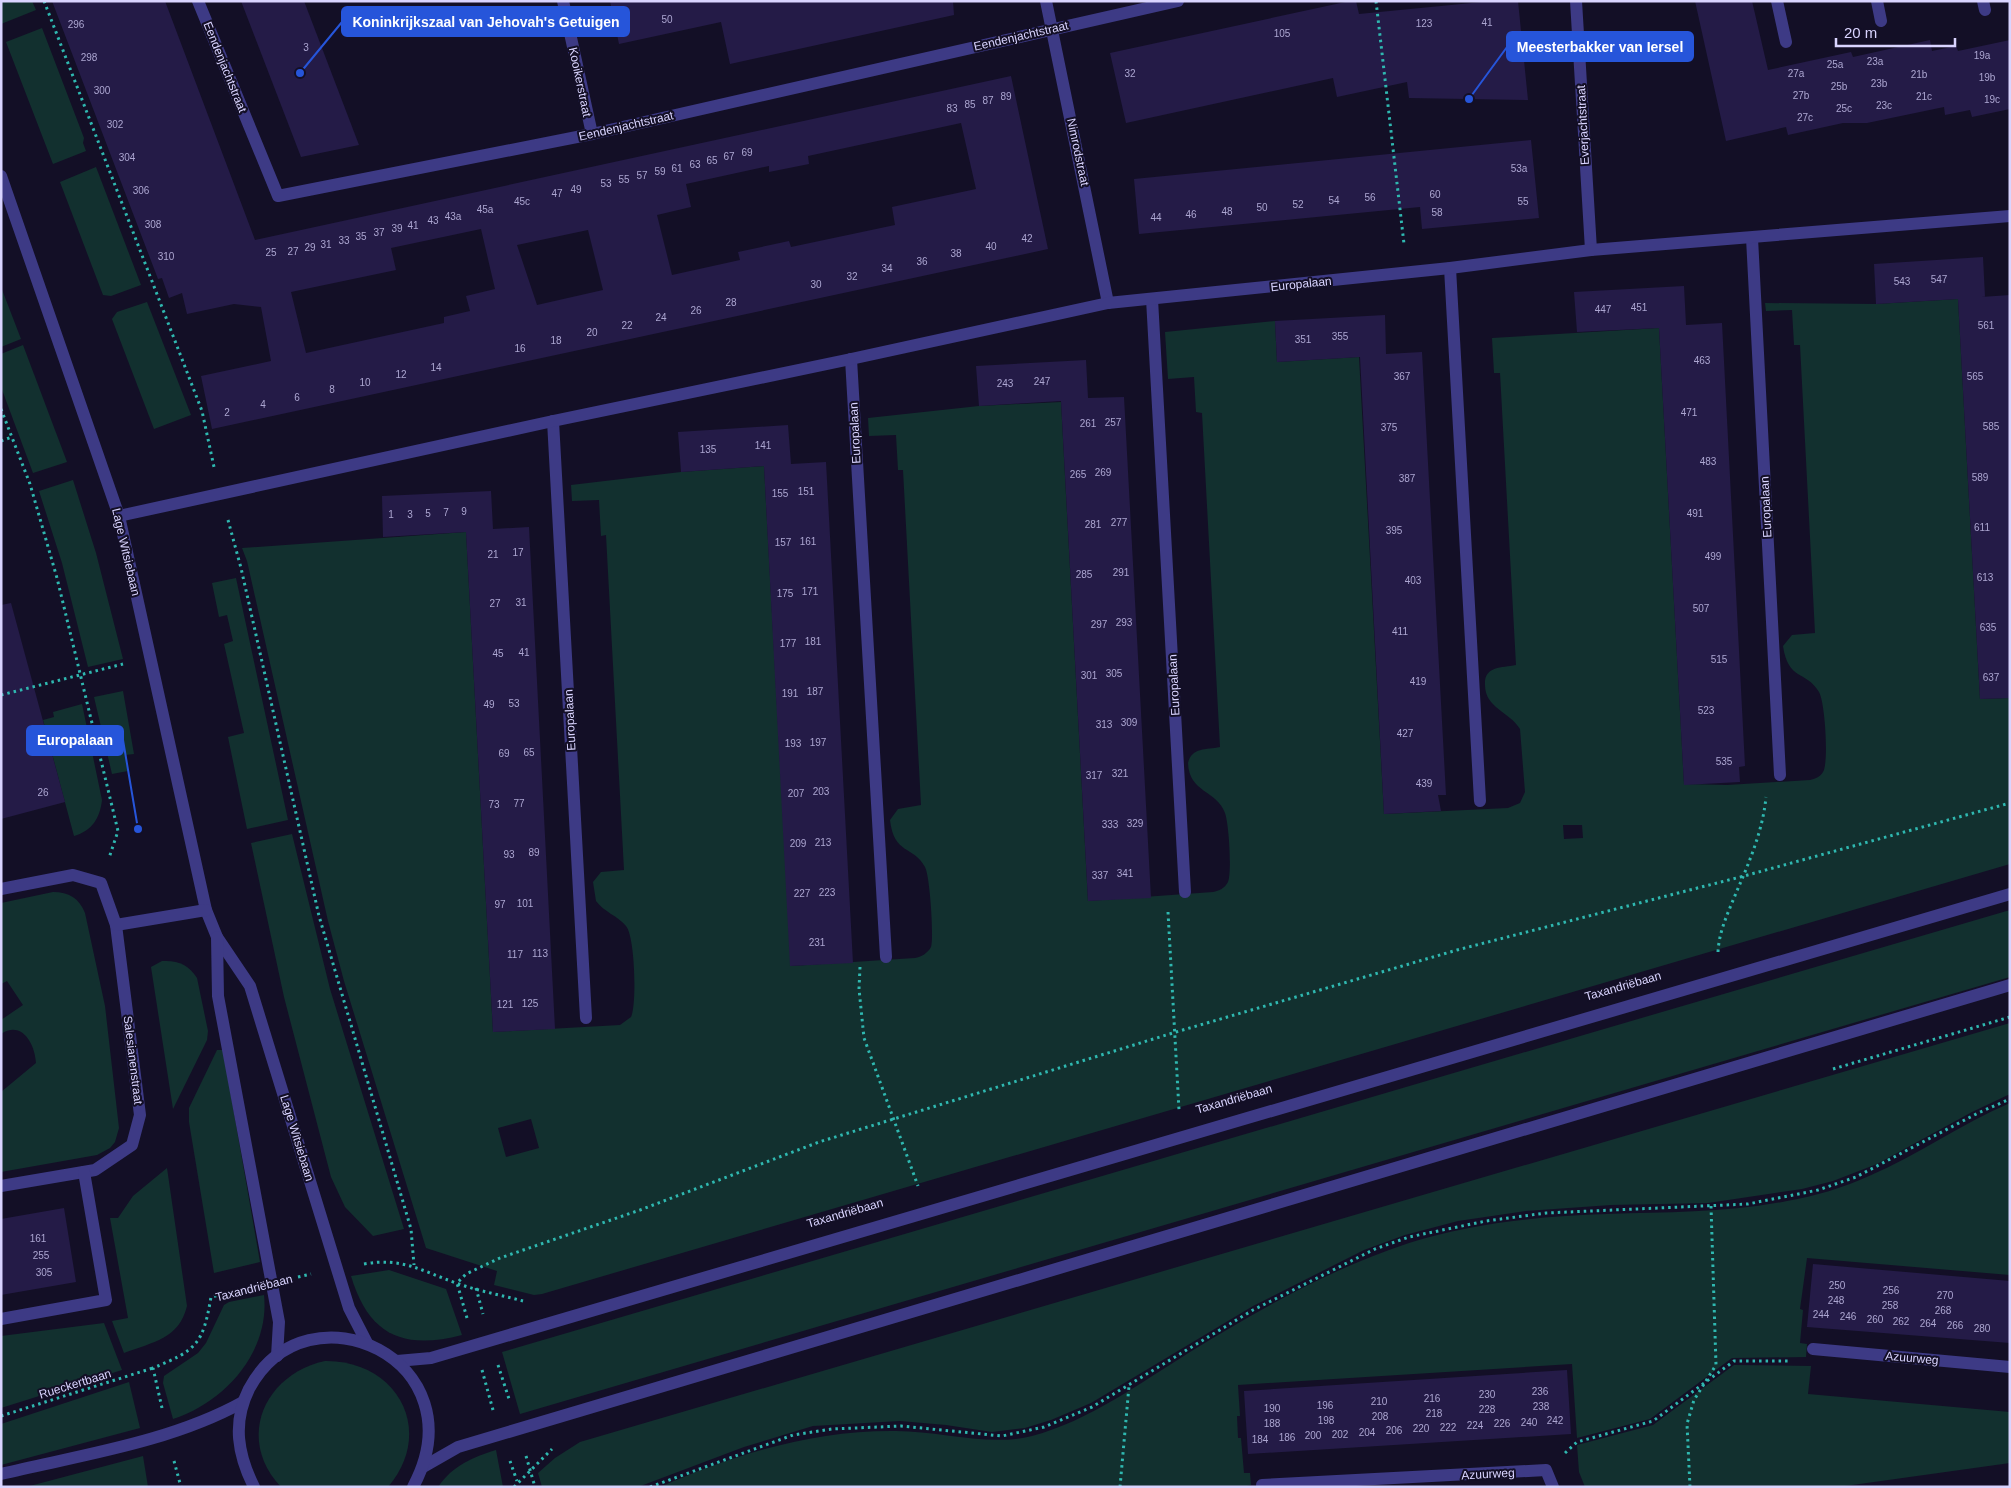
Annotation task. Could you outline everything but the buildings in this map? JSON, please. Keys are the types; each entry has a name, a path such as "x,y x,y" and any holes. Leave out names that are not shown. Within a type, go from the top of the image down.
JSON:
{"street":[{"name":"Eendenjachtstraat","path":"198,1 278,196 592,134 1052,28 1178,1"},
{"name":"Kooikerstraat","path":"563,1 592,134"},
{"name":"Nimrodstraat","path":"1046,1 1108,303"},
{"name":"Everjachtstraat","path":"1576,1 1591,250"},
{"path":"1777,1 1786,42"},
{"path":"1877,1 1881,21"},
{"name":"Lage Witsiebaan","path":"1,176 119,516 206,910 217,937 250,986 336,1269 349,1308 367,1344"},
{"name":"Europalaan","path":"119,516 1108,303 1450,268 1591,250 2010,216"},
{"name":"Europalaan","path":"1752,238 1780,775"},
{"path":"1450,268 1480,801"},
{"name":"Europalaan","path":"1152,299 1185,892"},
{"name":"Europalaan","path":"851,359 886,957"},
{"name":"Europalaan","path":"553,421 586,1018"},
{"path":"1,889 73,875 101,883"},
{"name":"Salesianenstraat","path":"1,1186 95,1170 132,1145 140,1115 116,925 101,883"},
{"name":"Taxandriëbaan","path":"397,1361 431,1358 491,1341 2010,894"},
{"path":"116,925 206,910"},
{"name":"Lage Witsiebaan","path":"217,937 218,996 279,1322 277,1356"},
{"path":"423,1467 458,1447 501,1436 2010,984"},
{"path":"1,1319 106,1300 84,1172"},
{"path":"254,1487 238,1446 238,1424 243,1402 256,1376 277,1356 297,1344 320,1338 344,1338 367,1344 383,1351 397,1361 412,1378 423,1399 427,1414 429,1445 423,1467 413,1487"},
{"name":"Azuurweg","path":"1813,1349 2010,1367"},
{"path":"1,1474 168,1434 213,1419 243,1402"},
{"path":"1546,1470 1553,1487"},
{"name":"Azuurweg","path":"1262,1485 1546,1470"}],"path":[{"path":"44,1 202,412 220,493 241,568 319,916 411,1229 414,1265"},
{"path":"1376,1 1408,272"},
{"path":"1,409 30,484 81,675 118,831 101,883"},
{"path":"1,441 12,437"},
{"path":"1,695 150,656"},
{"path":"1718,958 1719,935 1744,876 1765,810 1767,776 1780,775"},
{"path":"517,1482 501,1436 457,1283 466,1274 500,1258 640,1210 819,1142 1176,1032 1458,950 1744,876 2010,803"},
{"path":"1179,1115 1176,1032 1167,915 1175,897 1185,892"},
{"path":"886,957 861,961 859,988 864,1038 920,1191"},
{"path":"650,1487 793,1435 832,1429 901,1426 1002,1436 1021,1434 1067,1419 1129,1385 1253,1310 1375,1249 1409,1237 1486,1221 1546,1213 1711,1206 1774,1199 1818,1190 1856,1177 1978,1113 2010,1099"},
{"path":"1690,1487 1687,1424 1694,1400 1716,1365 1711,1206"},
{"name":"Taxandriëbaan","path":"153,1368 177,1358 194,1346 206,1328 211,1297 383,1260 414,1265 457,1283 526,1302"},
{"path":"476,1288 535,1487"},
{"path":"1546,1470 1577,1442 1653,1421 1734,1361 1806,1361 1813,1349"},
{"path":"153,1368 181,1487"},
{"name":"Rueckertbaan","path":"1,1416 153,1368"},
{"path":"1120,1487 1129,1385"}],"green space":[{"path":"1,1 32,1 36,10 1,24"},
{"path":"42,28 84,138 83,143 86,151 53,164 6,42"},
{"path":"96,167 141,285 111,296 103,295 60,182"},
{"path":"1,287 21,339 1,347"},
{"path":"1958,299 1980,699 2010,698 2010,864 542,1294 534,1295 494,1285 497,1271 426,1248 344,981 328,921 247,561 242,548 466,532 493,1032 620,1025 631,1017 633,1010 634,971 629,932 619,919 596,901 593,882 601,872 624,870 606,535 601,536 599,500 572,501 571,485 681,472 764,466 791,966 915,958 922,956 928,951 932,942 931,907 927,873 920,860 895,839 890,820 898,809 921,805 903,470 898,470 896,435 869,436 868,418 979,406 1061,402 1088,901 1213,892 1220,890 1228,882 1230,848 1228,827 1221,805 1193,780 1188,763 1196,752 1220,747 1202,413 1196,412 1194,377 1168,379 1165,332 1275,321 1277,362 1359,357 1384,814 1508,808 1520,803 1525,792 1520,729 1516,723 1493,705 1486,693 1485,685 1485,679 1490,671 1516,665 1500,373 1494,373 1492,338 1659,328 1684,784 1727,785 1810,780 1823,772 1826,745 1821,698 1814,685 1789,665 1783,646 1792,635 1815,633 1800,345 1794,345 1792,310 1766,311 1765,303 1876,304","holes":["1563,825 1582,825 1583,838 1564,839","531,1119 539,1148 506,1157 498,1128"]},
{"path":"147,302 191,415 154,429 112,319 117,312"},
{"path":"23,345 67,462 33,473 1,387 1,354"},
{"path":"73,480 96,553 123,659 88,667 62,563 39,491"},
{"path":"236,578 288,820 247,829 228,737 244,733 224,644 233,641 227,615 219,617 212,583"},
{"path":"123,691 134,754 125,755 128,771 112,774 94,697"},
{"path":"82,704 102,800 94,823 86,831 74,836 43,720 54,717 53,712"},
{"path":"292,834 330,989 404,1229 373,1236 345,1207 331,1177 284,997 251,843"},
{"path":"53,892 64,893 73,897 80,903 85,913 105,1006 119,1128 115,1142 110,1148 97,1155 1,1172 1,1092 36,1063 33,1048 26,1036 15,1030 8,1030 1,1034 1,1020 23,1005 7,981 1,984 1,903"},
{"path":"2010,910 2010,977 520,1414 502,1352"},
{"path":"162,961 173,961 182,964 197,978 208,1031 207,1040 173,1109 151,967"},
{"path":"2010,1023 2010,1094 1972,1112 1877,1164 1833,1181 1802,1189 1708,1203 1611,1205 1526,1211 1458,1221 1405,1235 1364,1250 1253,1306 1091,1403 1051,1420 1025,1428 992,1432 900,1421 813,1426 744,1447 638,1487 542,1487 538,1473 555,1458 580,1442"},
{"path":"217,1050 223,1050 260,1262 214,1273 189,1122 189,1108"},
{"path":"2010,1103 2010,1275 1807,1258 1800,1309 1803,1310 1800,1343 1807,1344 1806,1357 1732,1358 1650,1419 1577,1438 1572,1364 1238,1385 1240,1416 1237,1416 1238,1438 1241,1438 1244,1473 1250,1473 1251,1485 1243,1487 660,1487 717,1464 775,1446 835,1435 896,1431 999,1440 1032,1436 1074,1421 1094,1411 1216,1336 1296,1291 1380,1253 1409,1243 1457,1230 1532,1219 1582,1215 1720,1210 1765,1205 1808,1197 1849,1184 1887,1168 1974,1120"},
{"path":"167,1168 187,1306 178,1326 163,1338 124,1353 112,1321 128,1318 110,1218 118,1218 133,1196"},
{"path":"389,1270 446,1289 462,1335 423,1341 406,1339 392,1334 379,1325 368,1313 351,1276"},
{"path":"264,1295 264,1316 260,1336 252,1355 240,1372 210,1400 192,1411 173,1419 163,1383 164,1376 198,1353 206,1343 224,1305 229,1302"},
{"path":"104,1323 122,1370 1,1408 1,1336"},
{"path":"325,1361 350,1364 372,1372 389,1386 402,1403 408,1422 409,1444 402,1465 388,1487 281,1487 267,1468 260,1448 259,1429 263,1410 273,1394 286,1379 304,1368"},
{"path":"1734,1365 1811,1366 1808,1394 2010,1412 2010,1463 1838,1487 1585,1487 1579,1472 1577,1445 1653,1425"},
{"path":"129,1382 140,1428 1,1465 1,1424"},
{"path":"496,1450 503,1487 438,1487 456,1468 479,1456"},
{"path":"143,1456 148,1487 26,1487"}],"place":[{"name":"Koninkrijkszaal van Jehovah's Getuigen","path":"300,73"},
{"name":"Meesterbakker van Iersel","path":"1469,99"},
{"name":"Europalaan","path":"138,829"}]}
